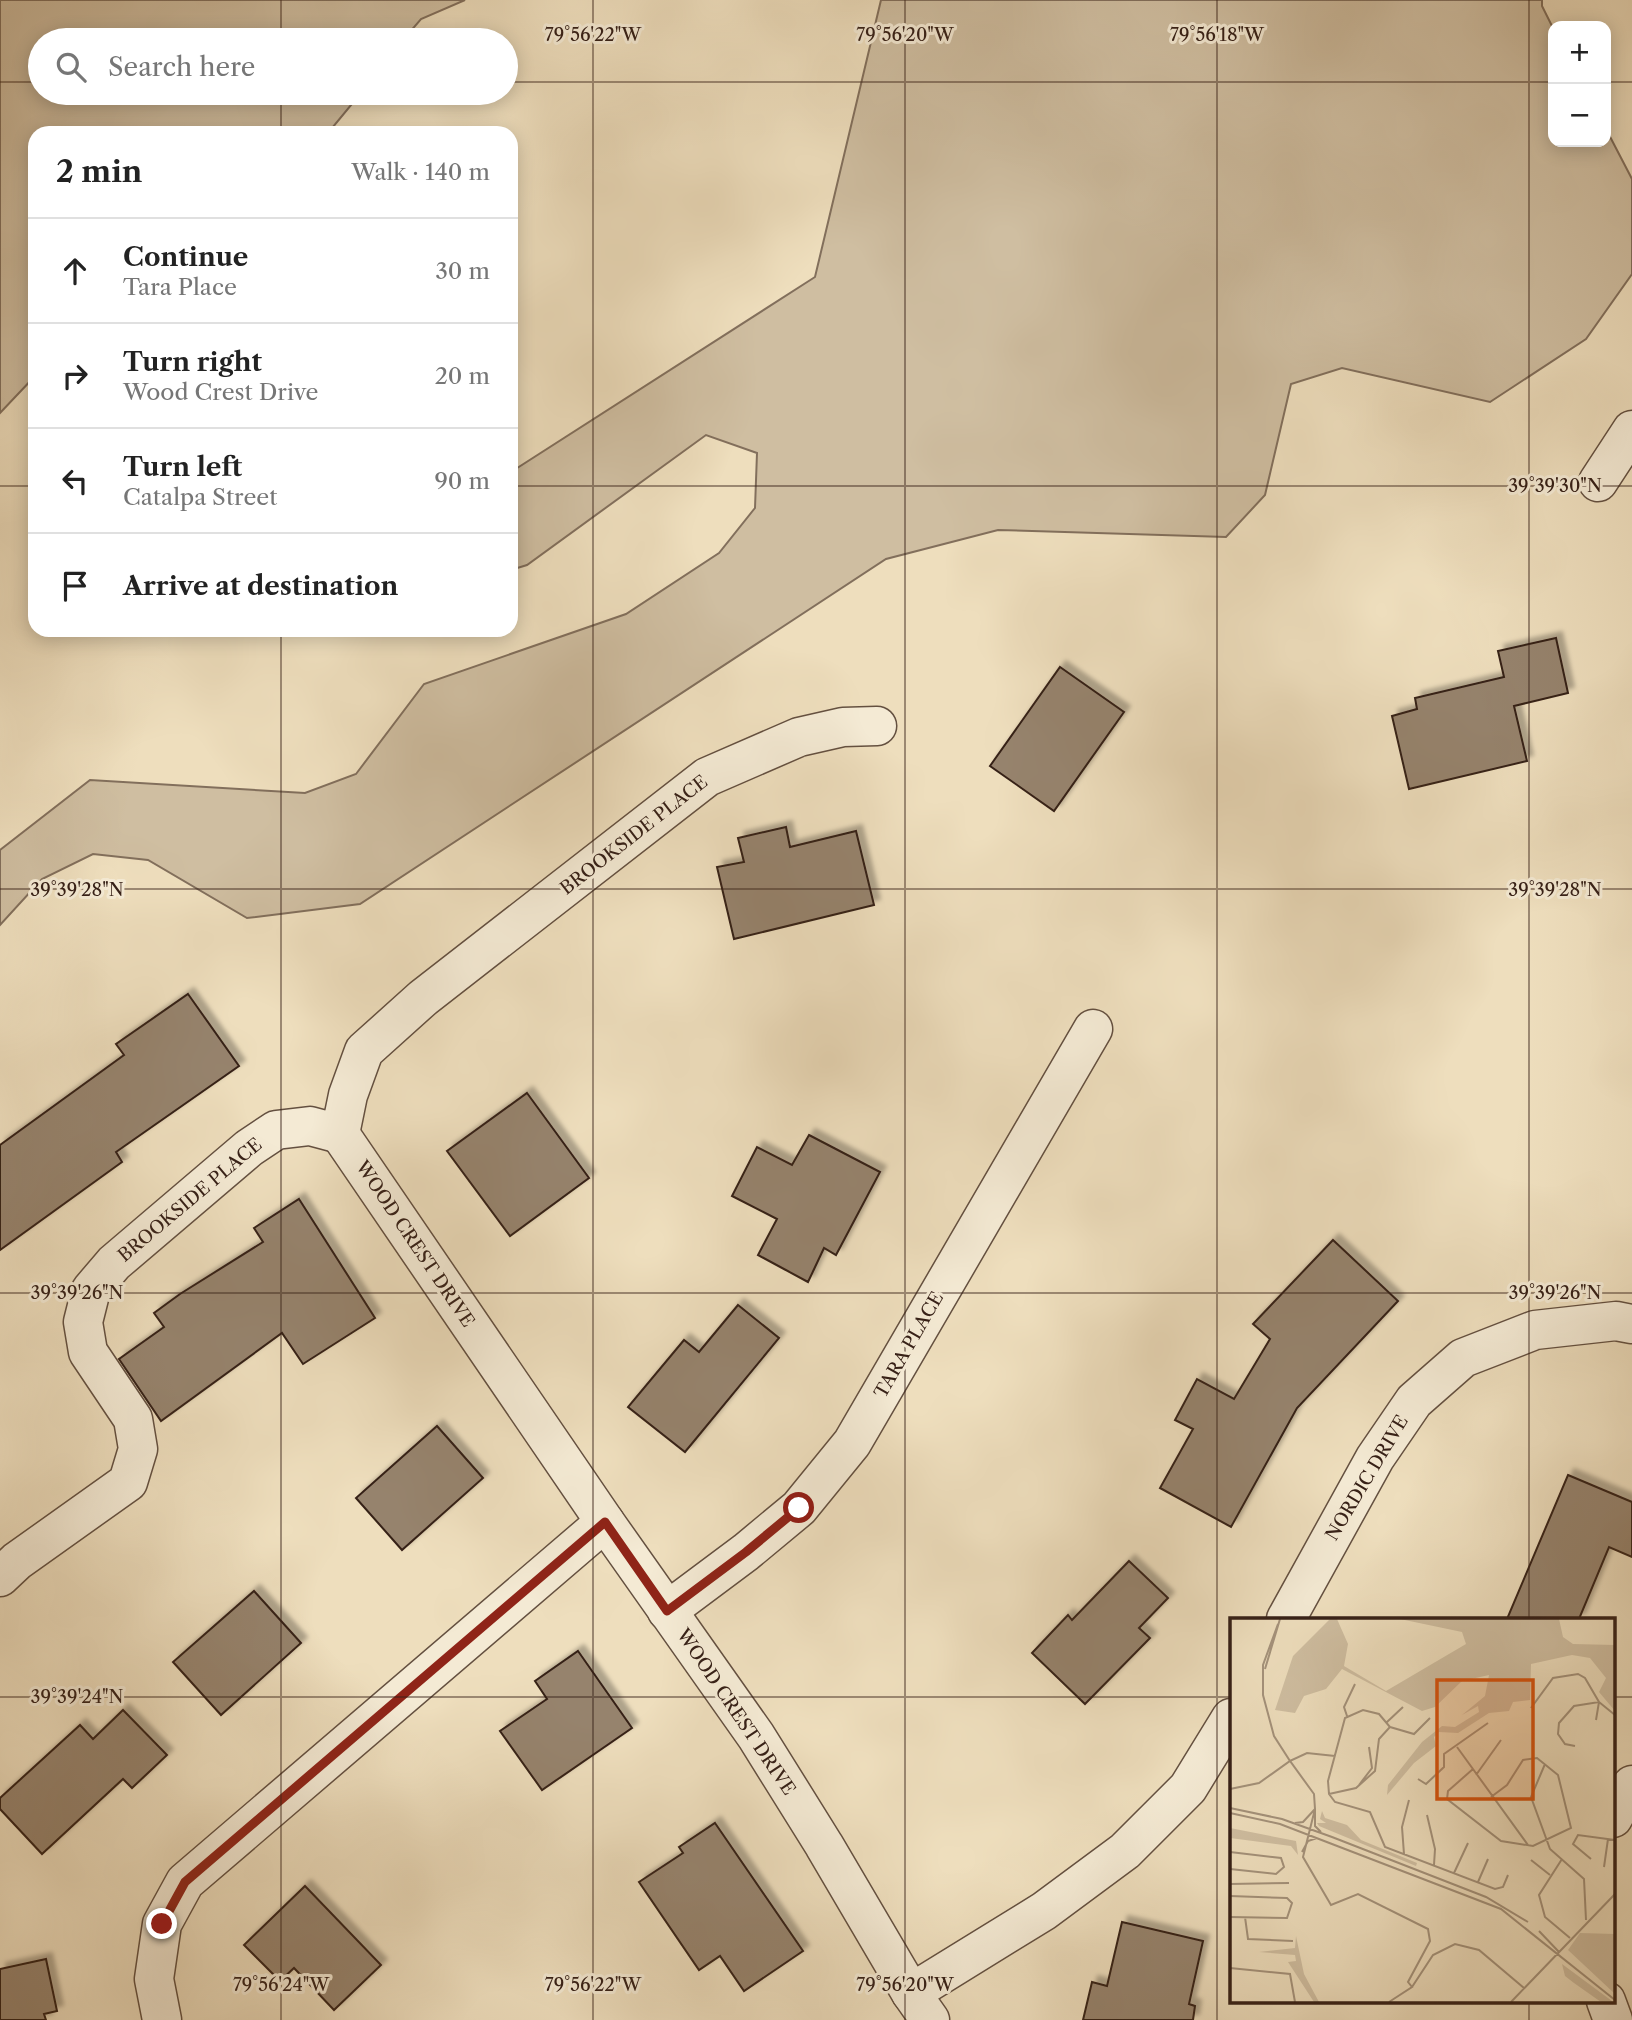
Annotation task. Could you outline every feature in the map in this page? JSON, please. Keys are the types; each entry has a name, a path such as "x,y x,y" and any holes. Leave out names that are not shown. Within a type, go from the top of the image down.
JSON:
{"street":[{"path":"1598,482 1632,430"},
{"name":"BROOKSIDE PLACE","path":"0,1577 17,1560 128,1482 138,1449 133,1419 88,1352 83,1322 91,1290 114,1263 249,1148 276,1130 310,1126 340,1134 348,1095 364,1051 423,998 707,777 799,737 844,727 877,726"},
{"name":"TARA PLACE","path":"667,1611 799,1508 852,1443 1093,1030"},
{"name":"WOOD CREST DRIVE","path":"340,1134 605,1522 756,1736 920,2006"},
{"name":"NORDIC DRIVE","path":"1287,1618 1375,1458 1414,1401 1463,1358 1535,1330 1616,1321 1632,1324"},
{"path":"162,2020 154,1979 162,1924 185,1882 605,1522"},
{"path":"920,2006 1125,1851 1188,1788 1230,1719"},
{"path":"1614,1816 1632,1785"},
{"path":"1606,2002 1613,2020"}],"shaded area":[{"path":"0,0 465,0 421,19 413,28 28,28 28,105 351,105 334,126 28,126 28,383 0,413"},
{"path":"881,0 1542,0 1550,21 1548,147 1611,147 1611,139 1632,179 1632,274 1586,339 1490,402 1342,368 1291,384 1265,495 1226,537 998,530 886,559 360,904 247,918 148,860 93,854 42,879 0,925 0,850 90,780 305,793 356,774 424,684 626,614 719,553 755,508 757,453 706,435 527,565 518,568 518,468 815,277"}],"building":[{"path":"1556,638 1568,693 1514,706 1527,761 1409,789 1392,716 1417,709 1415,698 1504,677 1498,651"},
{"path":"1060,667 1124,712 1054,811 990,766"},
{"path":"786,827 790,847 856,831 874,905 734,939 717,867 744,862 738,838"},
{"path":"188,994 239,1066 116,1152 122,1162 0,1250 0,1145 124,1055 116,1044"},
{"path":"527,1093 589,1178 510,1236 447,1151"},
{"path":"809,1135 880,1172 836,1255 824,1248 808,1282 758,1255 777,1219 732,1196 757,1147 792,1165"},
{"path":"299,1199 375,1318 303,1364 282,1333 161,1421 119,1359 164,1327 154,1313 263,1242 254,1228"},
{"path":"1333,1240 1398,1301 1297,1408 1231,1527 1160,1488 1193,1429 1175,1420 1197,1379 1234,1399 1270,1339 1253,1324"},
{"path":"738,1305 779,1338 685,1452 628,1407 684,1340 699,1352"},
{"path":"437,1426 483,1478 402,1550 356,1498"},
{"path":"1568,1475 1632,1502 1632,1557 1609,1547 1579,1618 1507,1618"},
{"path":"1129,1561 1168,1598 1139,1628 1150,1638 1085,1704 1032,1653 1068,1615 1072,1620"},
{"path":"254,1591 301,1643 221,1715 173,1662"},
{"path":"578,1651 632,1728 542,1790 500,1731 547,1699 535,1681"},
{"path":"123,1710 167,1755 132,1788 123,1779 42,1854 0,1809 0,1798 80,1725 93,1739"},
{"path":"715,1823 803,1951 744,1991 720,1956 699,1970 639,1882 683,1853 679,1847"},
{"path":"305,1886 381,1965 334,2010 294,1968 280,1981 244,1945"},
{"path":"1122,1922 1203,1941 1189,2004 1195,2006 1193,2020 1083,2020 1092,1982 1107,1986"},
{"path":"46,1959 57,2011 44,2014 46,2020 0,2020 0,1969"}],"route":[{"path":"162,1924 185,1882 605,1522 667,1611 799,1508"}]}
